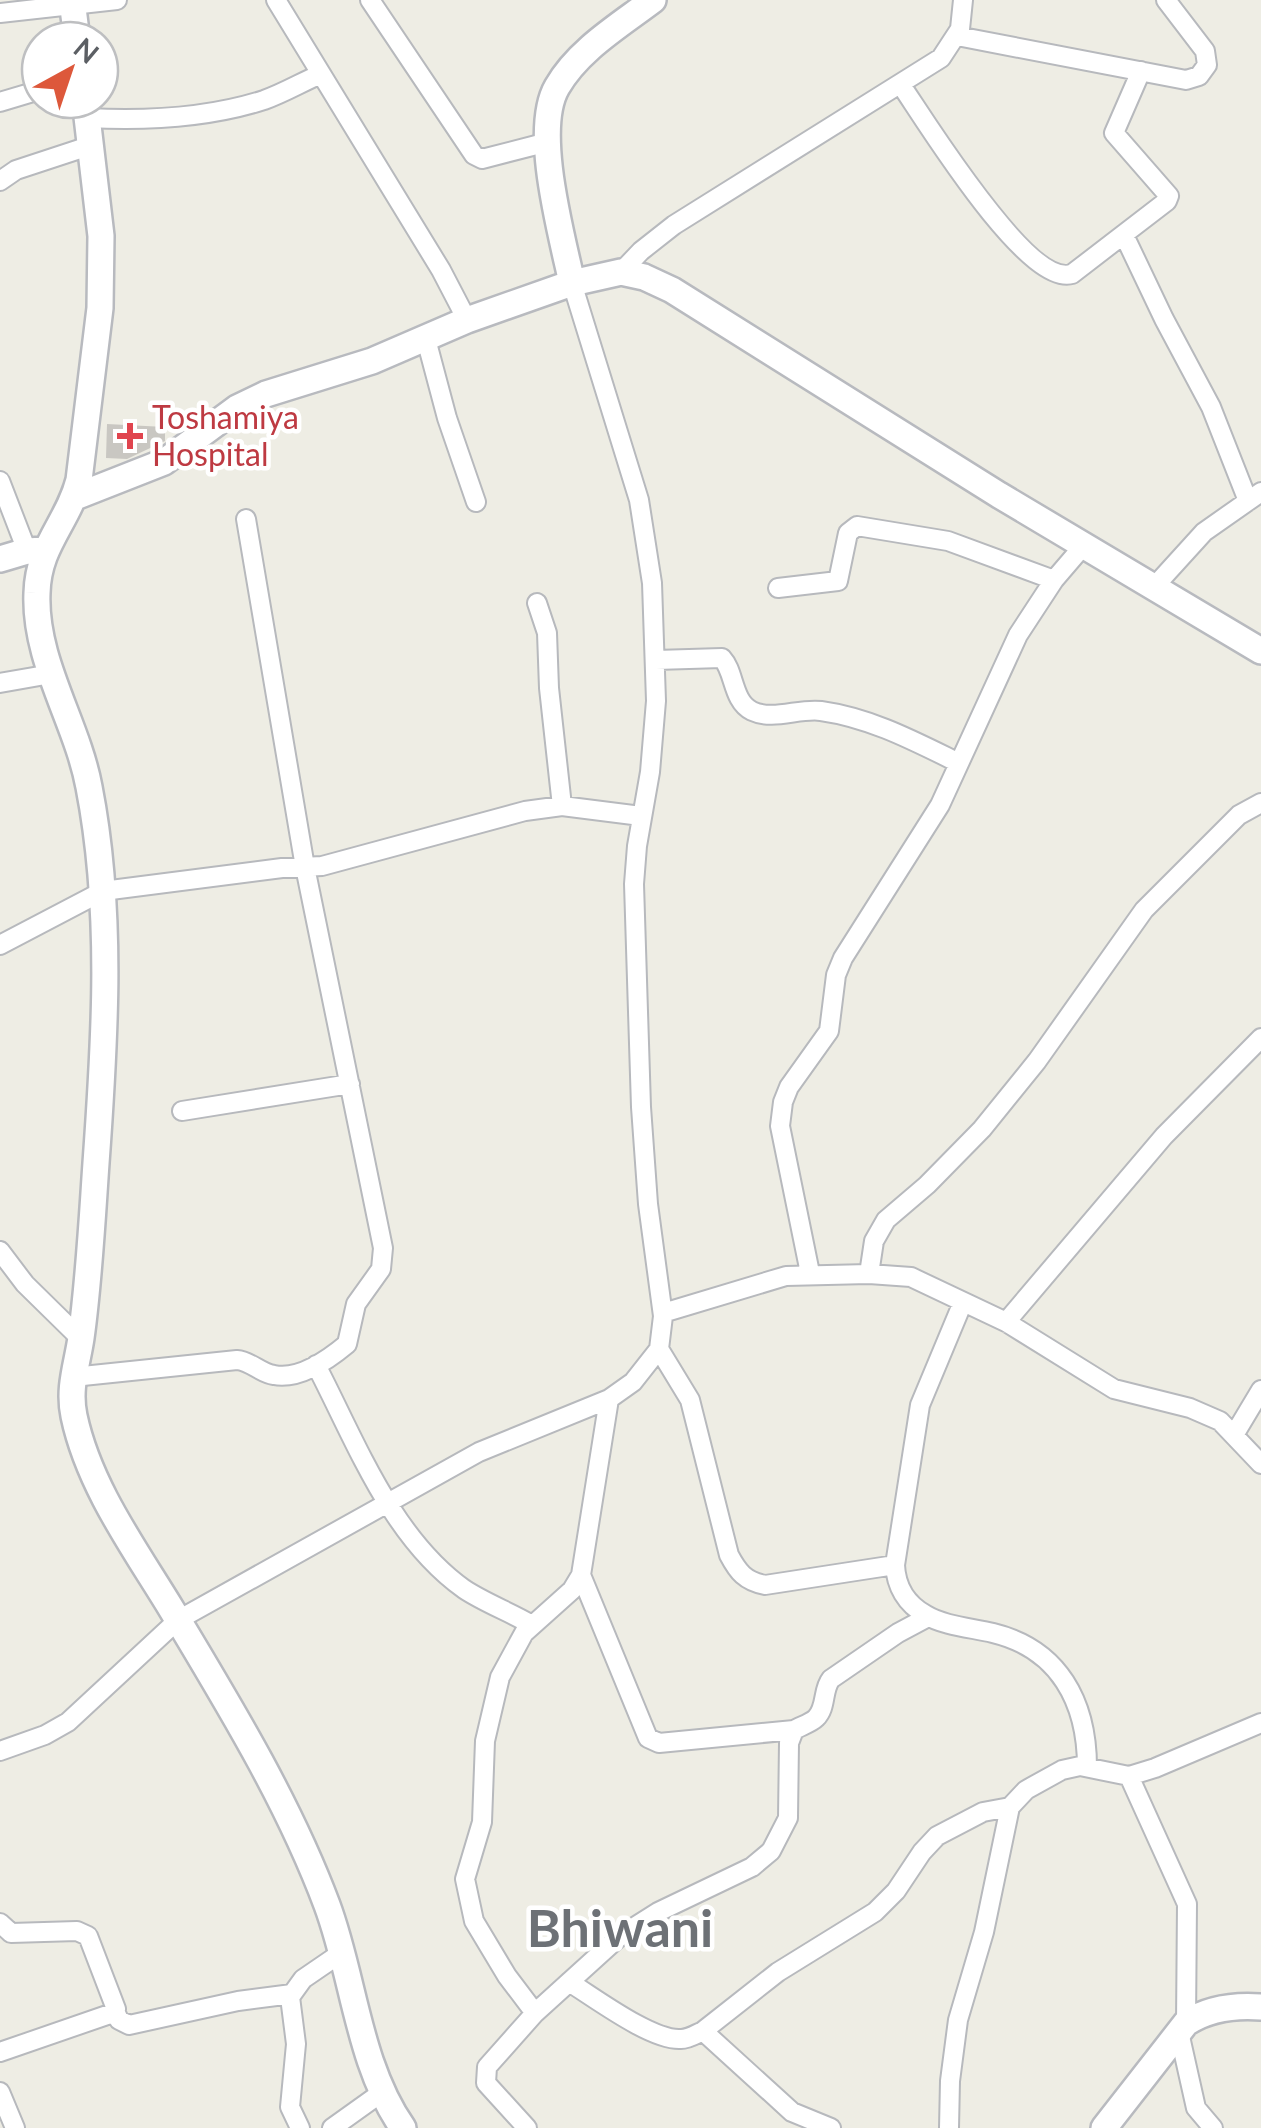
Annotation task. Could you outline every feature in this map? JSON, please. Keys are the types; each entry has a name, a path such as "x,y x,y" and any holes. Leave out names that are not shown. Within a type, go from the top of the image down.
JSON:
{"street":[{"path":"0,13 72,2 118,0"},
{"path":"276,0 468,320"},
{"path":"370,0 474,155 482,159 548,142"},
{"path":"0,1751 68,1722 178,1620 479,1452 610,1399 633,1382 659,1349 663,1313 648,1204 641,1106 634,884 650,772 656,660 654,602 646,531 572,284 552,190 548,142 553,95 559,84 601,39 653,0"},
{"path":"621,272 640,251 674,225 941,58 957,36 963,0"},
{"path":"957,36 1186,80 1199,76 1207,65 1205,51 1166,0"},
{"path":"901,85 1001,228 1052,272 1065,276 1124,235 1169,196 1114,134 1142,71"},
{"path":"120,116 136,120 224,110 269,98 320,74"},
{"path":"0,558 36,550 75,497 100,308 102,236 88,120"},
{"path":"0,181 16,170 92,144"},
{"path":"1124,235 1254,497 1204,532 1154,587"},
{"path":"75,497 164,462 237,408 266,394 372,361 468,320 572,284 621,272 672,290 998,495 1261,650"},
{"path":"426,339 446,418 476,502"},
{"path":"0,480 36,550 36,594 51,674 88,782 103,891 102,1056 72,1410 97,1484 262,1764 296,1832 328,1908 381,2092 402,2128"},
{"path":"73,1377 237,1360 278,1376 316,1365 347,1344 356,1304 383,1263 384,1248 305,867 246,519"},
{"path":"778,588 838,581 848,532 857,526 948,542 1054,580"},
{"path":"810,1273 780,1126 782,1102 830,1031 836,975 843,958 935,813 1007,655 1054,580 1084,544"},
{"path":"537,603 547,633 562,806"},
{"path":"656,660 722,658 737,694 754,712 818,710 851,717 885,727 958,763"},
{"path":"0,684 51,674"},
{"path":"869,1274 874,1241 886,1220 950,1164 982,1129 1144,910 1239,816 1261,802"},
{"path":"0,945 103,891 355,859 512,813 562,806 641,816"},
{"path":"1006,1322 1164,1136 1261,1038"},
{"path":"182,1111 350,1084"},
{"path":"0,1250 25,1284 81,1339"},
{"path":"663,1313 770,1279 810,1273 910,1276 1006,1322 1102,1384 1220,1421 1261,1464"},
{"path":"962,1302 920,1405 895,1565 899,1588 928,1617 1018,1641 1053,1664 1075,1696 1087,1767"},
{"path":"659,1349 690,1400 729,1555 739,1572 752,1582 765,1585 895,1565"},
{"path":"316,1365 387,1501 411,1536 454,1581 532,1625"},
{"path":"1234,1435 1261,1390"},
{"path":"535,2013 474,1921 466,1887 482,1822 490,1711 500,1677 514,1647 532,1625 572,1590 581,1575 610,1399"},
{"path":"581,1575 648,1738 659,1743 794,1730 814,1720 820,1712 831,1679 928,1617"},
{"path":"949,2128 958,2020 984,1932 1010,1807 1047,1776 1072,1766 1129,1776 1261,1723"},
{"path":"527,2128 494,2094 484,2072 535,2013 606,1947 636,1925 752,1866 771,1850 788,1818 790,1744 794,1730"},
{"path":"1129,1776 1187,1904 1183,2027 1196,2108 1213,2128"},
{"path":"569,1982 636,2023 670,2038 680,2040 703,2031 778,1972 875,1912 937,1836 983,1812 1010,1807"},
{"path":"0,1923 12,1934 77,1931 88,1936 119,2020 128,2025 238,2000 292,1994"},
{"path":"300,2128 290,2106 296,2053 289,2005 303,1980 341,1953"},
{"path":"1104,2128 1183,2027 1205,2012 1261,2007"},
{"path":"0,2052 115,2011"},
{"path":"703,2031 792,2112 830,2128"},
{"path":"0,2092 14,2128"},
{"path":"332,2128 381,2092"}],"building":[{"path":"107,424 165,427 165,441 127,459 106,458"}],"place":[{"name":"Toshamiya Hospital","path":"130,436"}],"district":[{"name":"Bhiwani","path":"620,1929"}]}
